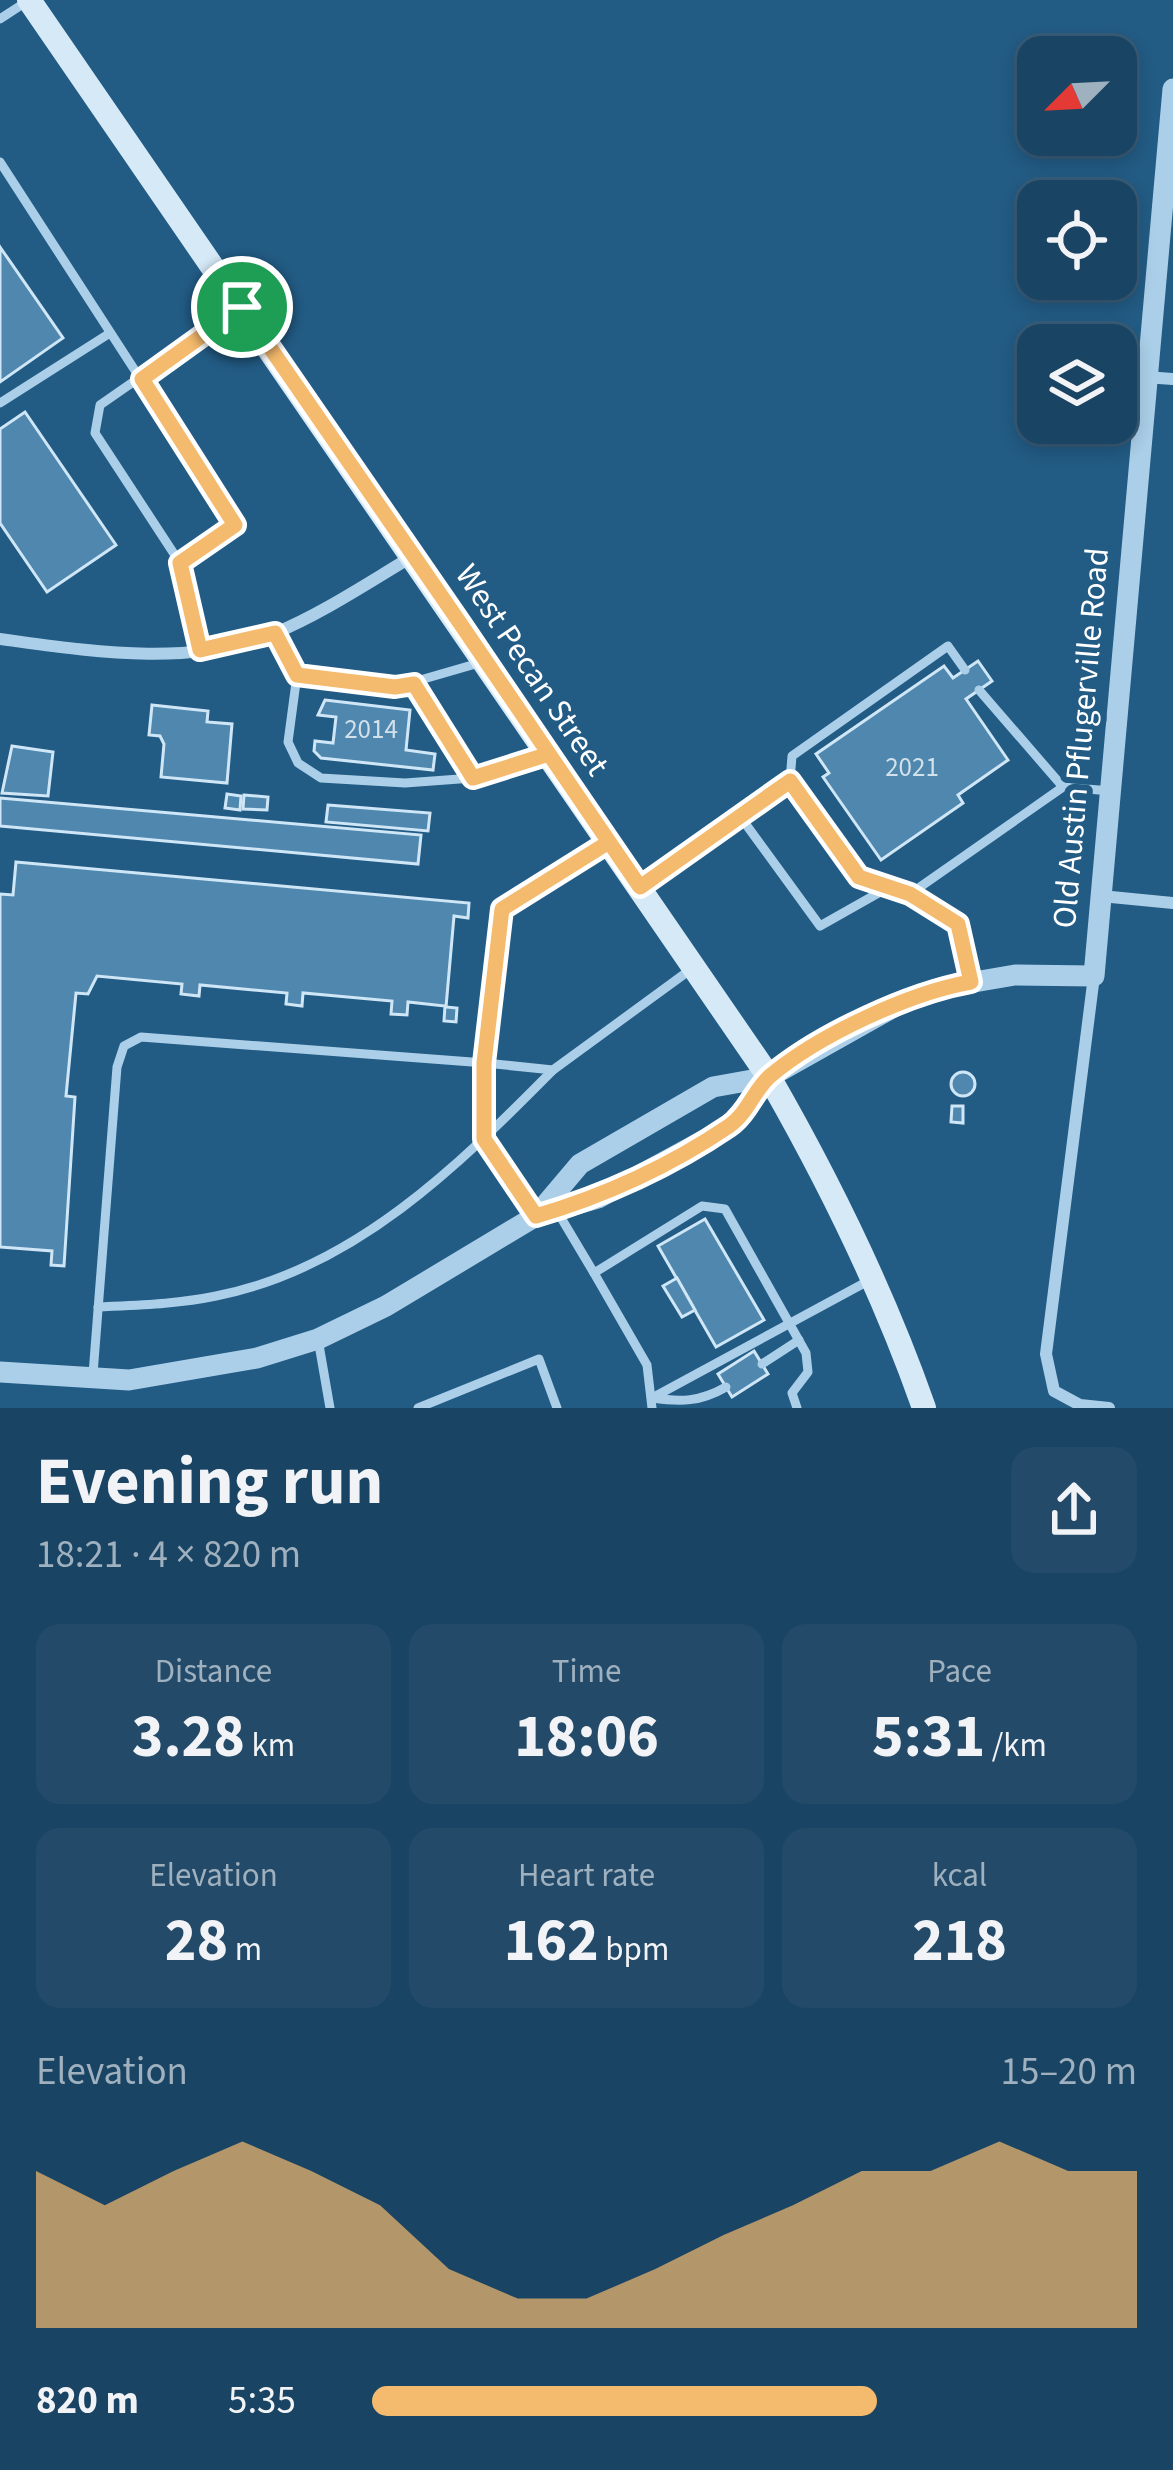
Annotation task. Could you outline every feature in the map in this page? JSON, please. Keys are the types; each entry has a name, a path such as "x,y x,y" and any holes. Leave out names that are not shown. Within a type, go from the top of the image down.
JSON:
{"main road":[{"name":"West Pecan Street","path":"29,0 769,1077 834,1190 875,1277 924,1408"}],"street":[{"name":"Old Austin Pflugerville Road","path":"1109,1408 1080,1405 1054,1391 1046,1354 1094,976 1173,89"},
{"path":"1145,377 1173,379"},
{"path":"0,639 94,652 200,650 275,633 415,556"},
{"path":"1101,896 1173,903"},
{"path":"546,1213 580,1164 713,1088 769,1077 883,1012 971,982 1015,975 1094,976"},
{"path":"0,1372 92,1379 186,1374 318,1339 386,1306 546,1213 598,1198 734,1124 769,1077"}],"lane":[{"path":"0,19 29,0"},
{"path":"0,162 235,525 180,563"},
{"path":"200,650 180,563 95,433 100,404 242,307"},
{"path":"0,404 110,333"},
{"path":"275,633 297,675 288,742 298,763 321,778 404,783 473,778 549,754"},
{"path":"964,670 948,646 792,756 790,781 859,877 910,894 958,924 971,982"},
{"path":"297,675 395,687 486,661"},
{"path":"414,684 473,778"},
{"path":"979,690 1063,787"},
{"path":"640,887 790,781"},
{"path":"910,894 1063,787 1111,791"},
{"path":"742,819 820,926 889,887"},
{"path":"609,842 502,909 484,1063 484,1139 594,1274 647,1365 652,1403"},
{"path":"98,1307 220,1296 302,1269 440,1182 553,1070 694,967"},
{"path":"92,1379 117,1067 124,1046 141,1037 553,1070"},
{"path":"594,1274 702,1206 725,1209 799,1340 808,1372 792,1394 796,1408"},
{"path":"652,1403 875,1277"},
{"path":"318,1339 330,1408"},
{"path":"762,1364 799,1340"},
{"path":"418,1408 539,1360 557,1408"},
{"path":"652,1403 706,1398 726,1387"}],"building":[{"path":"0,247 63,338 0,382"},
{"path":"25,412 116,545 47,592 0,523 0,429"},
{"path":"978,661 992,681 966,699 1008,760 958,795 963,803 881,860 823,777 829,773 816,754 944,666 953,678"},
{"path":"325,700 410,710 406,750 435,754 433,770 321,758 314,751 315,741 333,743 336,717 318,715"},
{"path":"152,705 208,711 207,722 232,724 227,783 161,777 164,744 160,736 149,735"},
{"path":"12,746 53,752 48,796 2,793"},
{"path":"227,794 241,796 240,810 225,808"},
{"path":"244,795 268,797 267,810 243,809"},
{"path":"0,798 421,835 418,864 0,826"},
{"path":"328,805 430,813 428,831 326,822"},
{"path":"16,862 469,903 468,918 454,916 446,1007 457,1008 456,1022 444,1021 445,1006 408,1002 407,1015 391,1014 392,1001 303,993 302,1006 286,1004 287,993 200,985 199,996 181,994 182,984 97,976 88,994 76,993 66,1096 75,1097 64,1266 51,1265 52,1251 0,1247 0,894 13,895"},
{"path":"963,1072 972,1075 972,1093 963,1096 954,1093 951,1084 954,1075"},
{"path":"952,1106 963,1106 963,1123 951,1122"},
{"path":"705,1219 764,1320 716,1347 658,1246"},
{"path":"677,1278 695,1310 682,1317 663,1286"},
{"path":"754,1351 768,1374 732,1397 718,1374"}],"route":[{"path":"242,307 142,379 235,525 180,563 200,650 275,633 297,675 395,687 414,684 473,778 549,754 640,887 790,781 859,877 910,894 958,924 971,982 899,1004 850,1028 769,1077 734,1124 598,1198 536,1216 484,1139 484,1063 502,909 609,842 549,754 415,556 242,307"}]}
